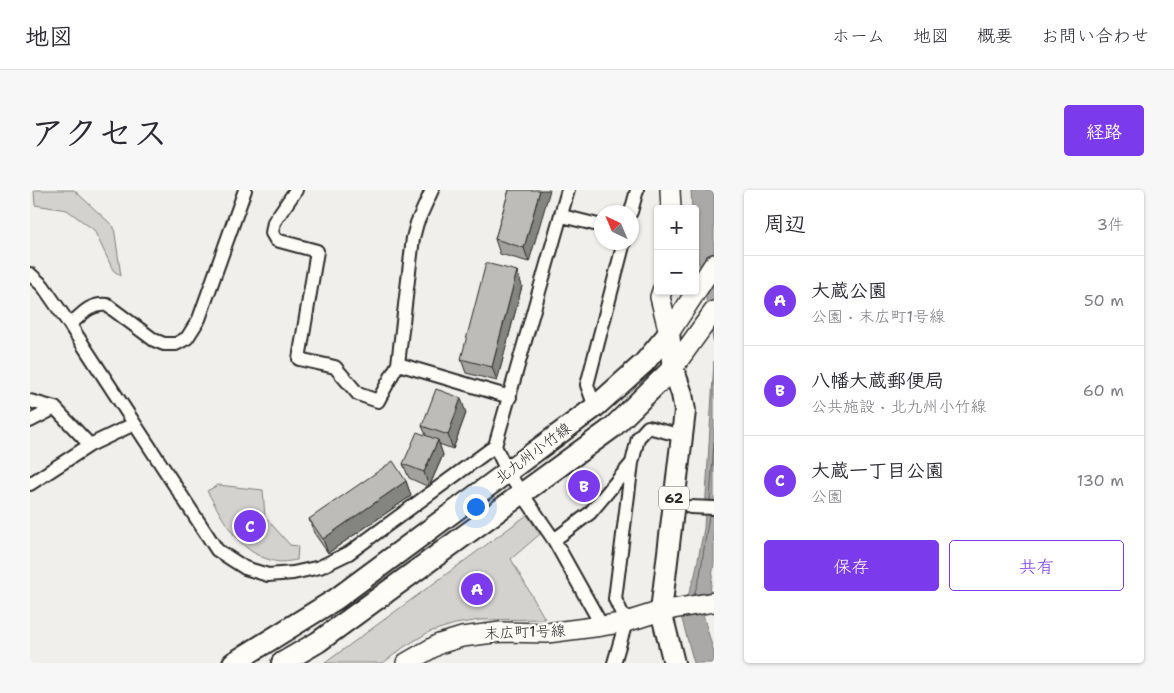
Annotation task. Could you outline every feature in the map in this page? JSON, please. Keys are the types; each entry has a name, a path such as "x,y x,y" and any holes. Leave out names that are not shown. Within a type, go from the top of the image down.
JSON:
{"main road":[{"name":"北九州小竹線","path":"233,663 336,598 508,473 595,407 644,363 669,333"},
{"name":"62","path":"669,333 673,368 682,394 685,411 669,609 674,663"},
{"name":"北九州小竹線","path":"282,663 318,642 612,428 673,368"}],"street":[{"path":"70,325 90,307 99,304 107,305 154,340 164,344 176,344 187,338 199,319 245,190"},
{"path":"296,190 274,222 272,233 276,240 317,251 299,359 335,366 358,394 378,401 398,364 413,238 417,223 432,190"},
{"path":"30,274 42,286 70,325 217,550 244,568 268,575 293,573 320,567 349,553 495,446 568,190"},
{"path":"633,205 637,190"},
{"path":"670,190 671,205"},
{"path":"562,216 594,224"},
{"path":"595,407 587,385 622,250"},
{"path":"669,333 714,264"},
{"path":"660,295 669,333"},
{"path":"673,368 714,311"},
{"path":"398,364 510,397"},
{"path":"30,401 54,408 90,445"},
{"path":"30,421 54,408"},
{"path":"30,484 90,445 134,424"},
{"path":"614,663 626,622 615,599 632,463 638,438 648,427 682,436"},
{"path":"495,446 508,473 554,540 602,626"},
{"path":"554,540 590,514 632,463"},
{"path":"690,507 714,508"},
{"name":"末広町1号線","path":"413,661 439,644 481,633 547,633 602,626 626,622 669,609 714,602"}],"shaded area":[{"path":"34,190 74,190 114,227 121,276 113,270 94,230 67,210 35,205"},
{"path":"218,485 263,490 265,517 290,545 298,546 297,560 274,561 261,557 241,543 226,524 207,491"},
{"path":"527,515 540,534 511,559 545,619 480,620 455,624 429,632 404,647 383,663 325,663"}],"water":[{"path":"691,190 714,190 714,346 699,264 699,205 692,205"},
{"path":"714,361 714,563 710,592 703,614 714,653 714,663 694,663 681,616 695,575 704,528"}],"building":[{"path":"509,190 540,190 524,248 495,239"},
{"path":"486,263 517,271 492,367 461,359"},
{"path":"436,389 461,398 448,435 422,426"},
{"path":"417,432 438,440 424,472 403,464"},
{"path":"393,461 406,481 323,539 309,519"}],"place":[{"name":"八幡大蔵郵便局","path":"584,486"},
{"name":"大蔵一丁目公園","path":"250,526"},
{"name":"大蔵公園","path":"477,589"}]}
